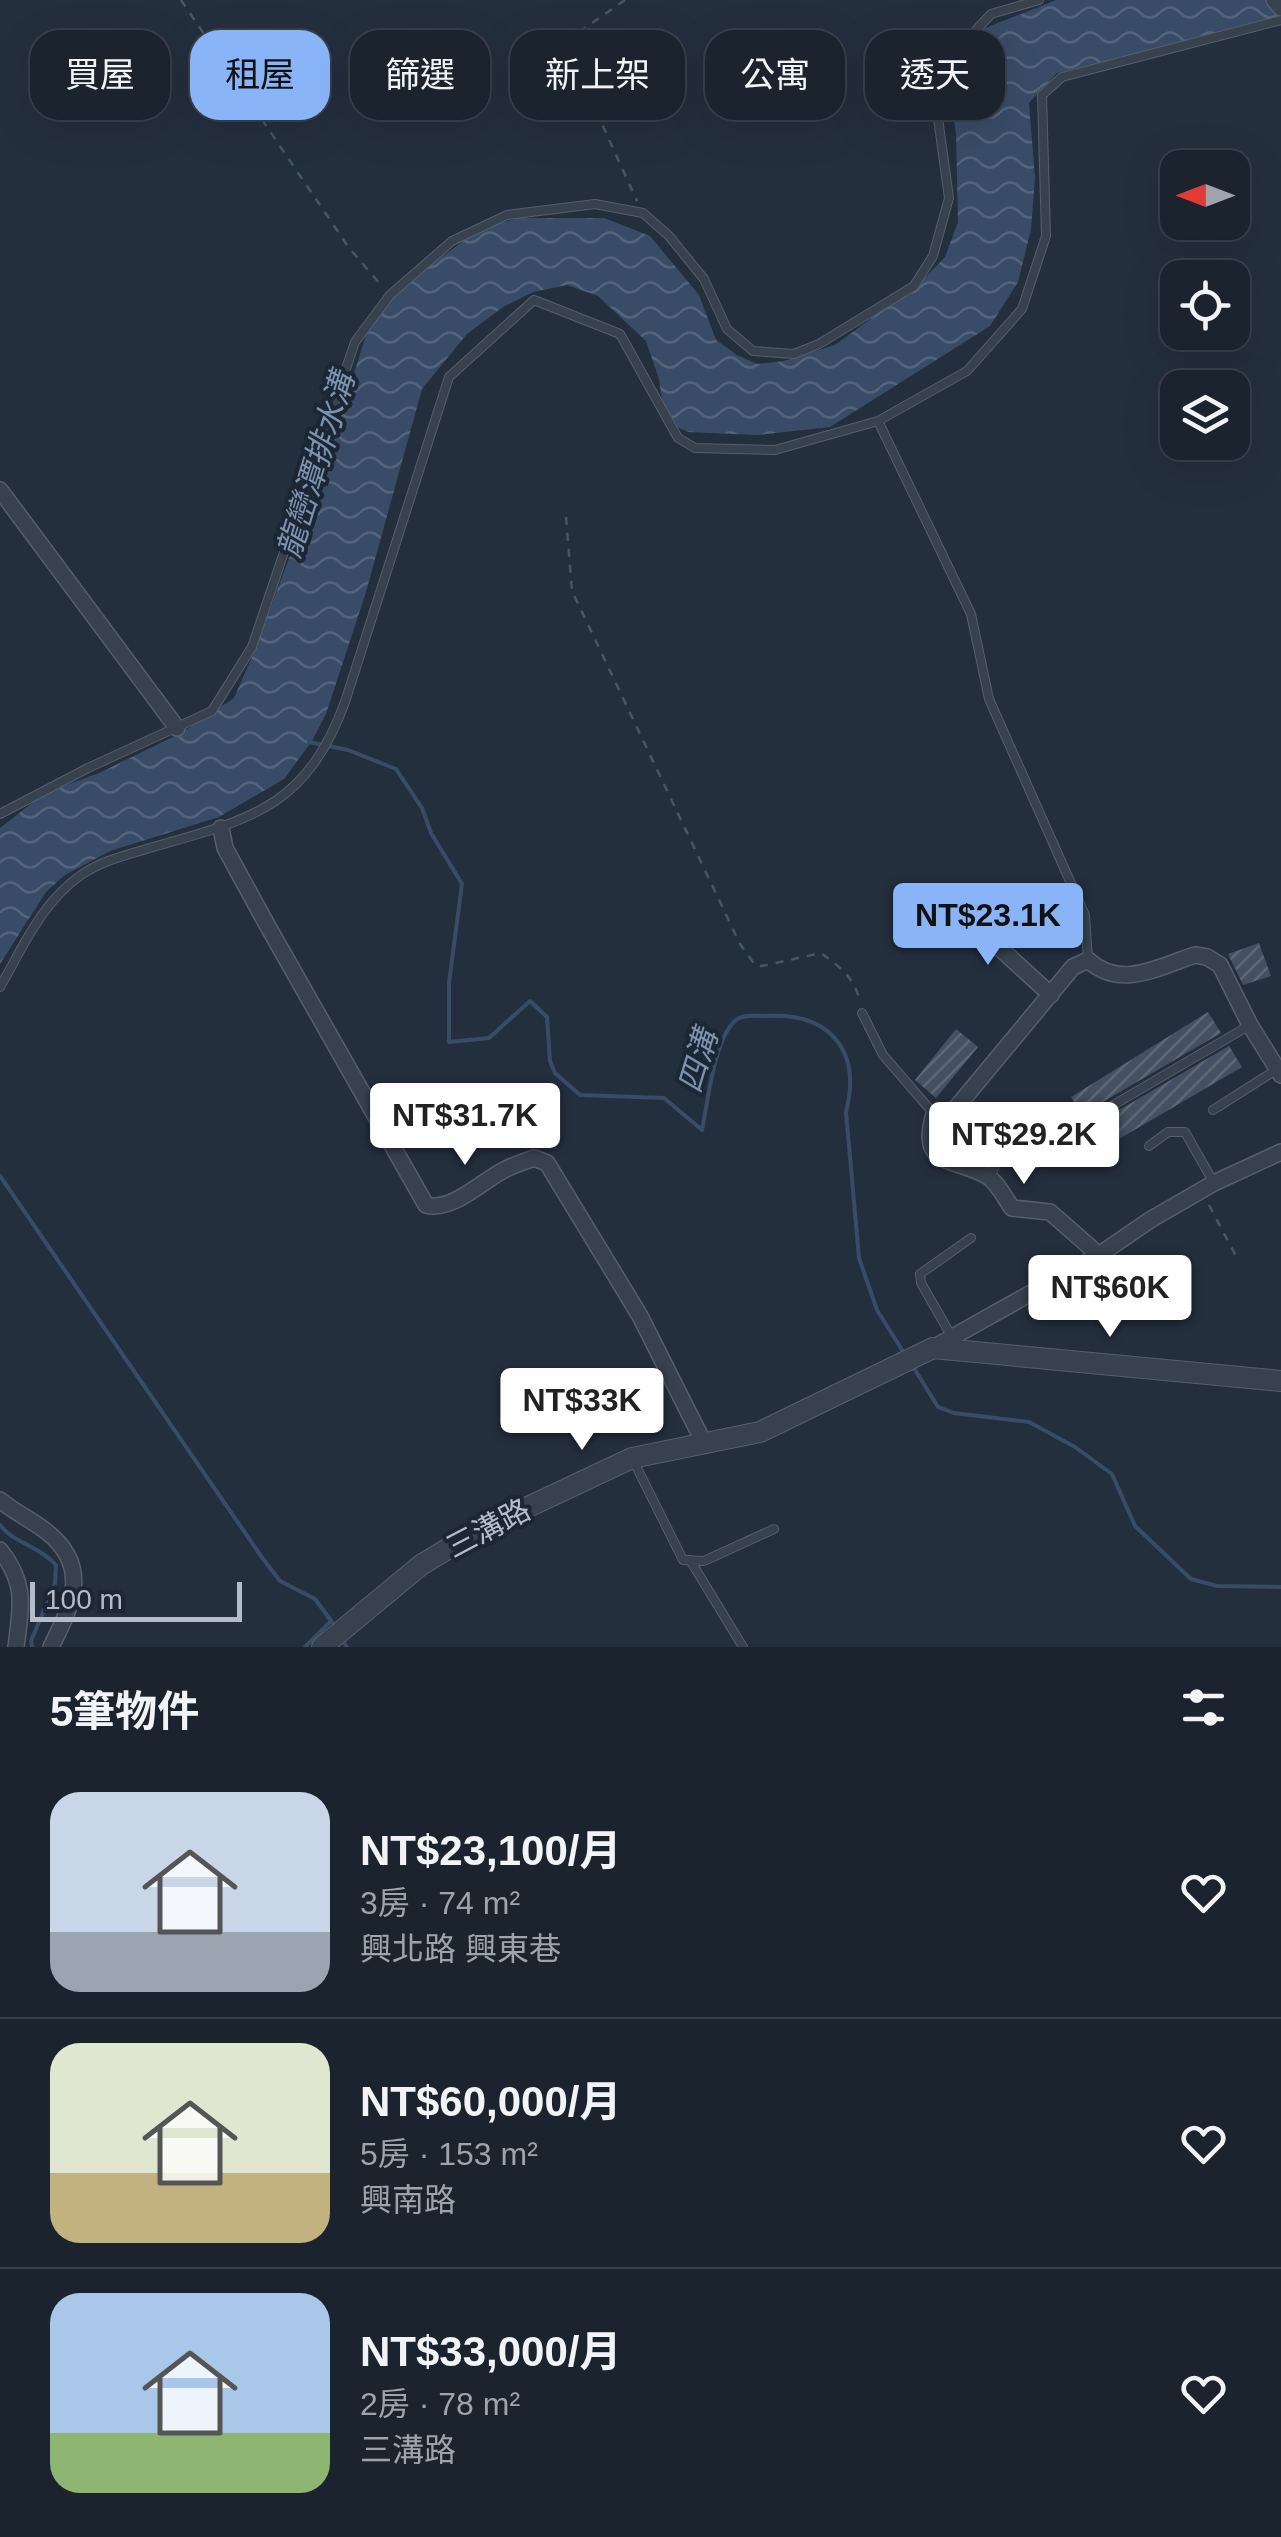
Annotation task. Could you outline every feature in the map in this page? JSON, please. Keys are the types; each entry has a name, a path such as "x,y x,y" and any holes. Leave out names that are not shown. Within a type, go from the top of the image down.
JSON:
{"street":[{"path":"1274,0 1281,8"},
{"path":"0,490 32,536 185,724"},
{"path":"221,828 225,848 426,1205 432,1208 444,1204 534,1158 546,1162 640,1316 705,1445"},
{"path":"956,908 1050,995"},
{"path":"1099,1255 1060,1217 1050,1212 1012,1208 990,1177 934,1154 929,1140 934,1114 951,1114 1073,967 1088,960 1112,976 1127,976 1195,954 1207,956 1220,965 1279,1072"},
{"path":"935,1347 1099,1255 1208,1186 1281,1152"},
{"path":"935,1347 1281,1381"},
{"name":"三溝路","path":"322,1647 421,1565 475,1532 632,1458 760,1432 935,1347"},
{"path":"0,1500 46,1530 73,1566 75,1586 51,1647"},
{"path":"0,1550 17,1572 20,1610 16,1647"}],"lane":[{"path":"0,814 212,711 252,646 355,342 390,295 452,241 507,215 595,204 643,213 669,236 704,278 727,330 753,351 794,354 818,344 914,286 934,256 950,198 938,118 937,87 944,65 992,14 1039,0"},
{"path":"0,987 52,898 80,876 105,862 256,815 282,798 308,772 335,730 449,377 534,300 620,334 678,438 695,448 775,450 878,421 967,370 1022,309 1046,236 1042,95 1062,77 1281,20"},
{"path":"878,421 971,614 988,699 1084,915 1088,960"},
{"path":"862,1013 883,1055 934,1114"},
{"path":"990,1177 1005,1145 1086,1122 1250,1025"},
{"path":"1213,1110 1279,1072"},
{"path":"1149,1146 1168,1132 1185,1132 1208,1186"},
{"path":"935,1347 920,1274 971,1238"},
{"path":"632,1458 683,1560 704,1561 774,1530"},
{"path":"690,1560 743,1647"}],"path":[{"path":"182,0 350,248 390,295"},
{"path":"625,0 572,37 571,56 643,213"},
{"path":"566,517 572,591 740,944 755,964 762,966 821,953 856,984 862,1013"},
{"path":"1208,1186 1236,1258"}],"water":[{"path":"1056,0 1281,0 1281,24 1178,43 1057,73 1029,103 1035,178 1031,229 1018,282 990,326 830,427 758,435 688,432 665,421 659,379 646,341 598,296 567,285 533,292 503,307 467,334 422,389 366,592 326,714 284,779 219,817 110,851 65,875 46,892 0,964 0,828 45,793 99,773 181,733 234,698 331,447 366,335 385,304 480,229 518,218 604,218 650,236 699,295 716,340 737,355 757,364 784,361 835,345 921,282 945,257 958,222 954,120 1005,120 1005,30 981,30"}],"building":[{"path":"1259,943 1271,976 1243,985 1228,954"},
{"path":"1208,1012 1221,1033 1082,1114 1071,1097"},
{"path":"956,1029 978,1047 936,1098 915,1080"},
{"path":"1229,1046 1242,1067 1102,1149 1090,1127"},
{"path":"1073,1136 1078,1157 1022,1172 1017,1151"}],"waterway":[{"name":"四溝","path":"309,742 348,750 396,769 422,808 431,833 462,884 449,983 449,1042 489,1038 530,1001 547,1017 550,1061 555,1073 580,1095 664,1098 702,1130 717,1055 736,1020 788,1016 823,1028 836,1039 849,1070 846,1112 859,1258 877,1310 904,1353"},
{"path":"0,1176 263,1559 280,1581 315,1599 332,1622"},
{"name":"四溝","path":"912,1365 938,1407 954,1413 1029,1422 1075,1447 1112,1474 1135,1526 1191,1579 1217,1586 1281,1587"},
{"path":"0,1525 56,1565 55,1584 32,1647"},
{"path":"305,1647 331,1621"}],"water label":[{"name":"龍巒潭排水溝","path":"316,465"}]}
